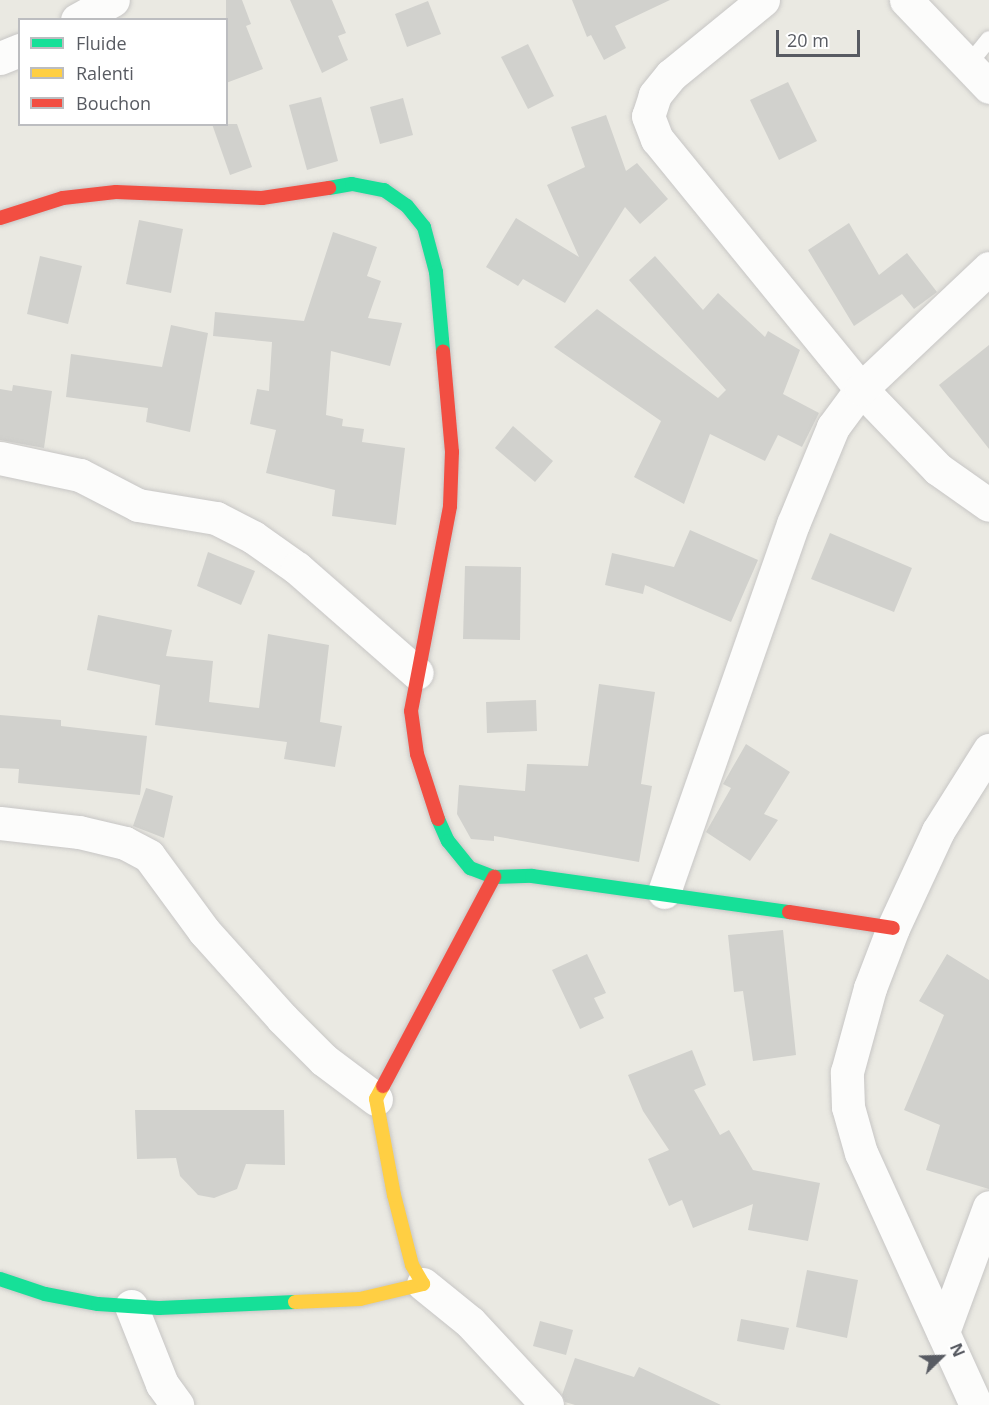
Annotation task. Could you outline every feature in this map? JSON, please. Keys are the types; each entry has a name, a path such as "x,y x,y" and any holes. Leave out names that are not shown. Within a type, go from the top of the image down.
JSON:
{"street":[{"path":"81,18 113,0"},
{"path":"763,0 671,75 655,95 648,116 657,138 861,389 938,469 989,505"},
{"path":"906,0 979,76"},
{"path":"0,58 18,51"},
{"path":"0,218 63,198 116,192 262,198 351,184 384,190 407,206 424,227 436,272 452,452 450,506 411,711 417,754 431,803 448,841 470,868 494,877 532,876 664,892 893,928"},
{"path":"664,892 793,524 833,427 861,389 989,268"},
{"path":"0,458 80,475 138,505 216,519 244,532 297,568 417,673"},
{"path":"976,1405 861,1153 848,1107 847,1072 870,988 893,928 938,831 989,750"},
{"path":"0,823 79,832 125,843 149,856 204,931 282,1018 324,1060 376,1098"},
{"path":"494,877 376,1098 398,1213 412,1265 423,1284 470,1322 547,1405"},
{"path":"943,1332 989,1207"},
{"path":"0,1280 45,1294 131,1306 196,1308 328,1302 399,1293 423,1284"},
{"path":"131,1306 162,1384 177,1405"}],"lane":[{"path":"979,76 989,39"}],"building":[{"path":"226,0 242,0 251,24 246,26 263,69 228,82 228,18 226,18"},
{"path":"290,0 332,0 346,33 338,36 348,60 322,73"},
{"path":"572,0 670,0 615,26 626,48 604,60 591,35 587,37"},
{"path":"428,1 441,34 407,47 395,14"},
{"path":"528,44 554,96 528,109 501,57"},
{"path":"788,82 817,141 779,160 750,100"},
{"path":"321,97 338,161 307,170 289,105"},
{"path":"403,98 413,135 380,144 370,107"},
{"path":"606,115 626,171 637,163 668,199 640,224 625,207 565,303 523,279 518,286 486,267 516,218 579,257 547,185 585,167 571,127"},
{"path":"237,124 252,167 230,175 213,126"},
{"path":"139,220 183,229 171,293 126,284"},
{"path":"849,223 879,275 907,253 937,292 914,309 902,294 854,326 808,250"},
{"path":"333,232 377,247 367,276 381,281 368,318 402,323 390,366 331,351 326,415 343,419 342,426 364,429 362,442 405,448 396,525 332,516 335,490 266,473 276,430 250,424 257,389 269,391 272,342 213,336 215,312 304,321"},
{"path":"40,256 82,266 68,324 27,314"},
{"path":"655,256 703,310 718,293 765,337 768,331 800,350 783,394 819,413 802,447 778,435 765,461 710,434 684,504 634,477 661,421 554,347 597,309 718,398 726,390 629,280"},
{"path":"171,325 208,333 190,432 146,422 148,408 66,397 71,354 162,367"},
{"path":"989,345 989,449 939,385"},
{"path":"13,385 52,391 44,448 0,440 0,389 12,391"},
{"path":"513,426 553,461 535,482 495,448"},
{"path":"690,530 758,560 731,622 645,585 643,594 605,585 612,553 674,567"},
{"path":"830,533 912,568 894,612 811,579"},
{"path":"208,552 255,571 241,605 197,586"},
{"path":"465,566 521,567 520,640 463,639"},
{"path":"98,615 172,630 166,656 213,661 209,702 259,708 268,634 329,645 320,722 342,726 335,767 284,759 287,742 155,725 160,685 87,670"},
{"path":"599,684 655,692 641,784 652,786 639,862 494,836 494,841 471,839 457,814 459,785 525,791 527,764 588,766"},
{"path":"536,700 537,731 487,733 486,702"},
{"path":"0,715 61,720 61,726 147,736 140,795 18,783 19,769 0,768"},
{"path":"746,744 790,772 764,814 778,820 750,861 706,832 731,788 723,784"},
{"path":"146,788 173,796 164,838 133,826"},
{"path":"783,930 796,1055 753,1061 743,991 734,992 728,935"},
{"path":"587,954 606,993 594,998 604,1018 580,1029 552,970"},
{"path":"947,954 989,980 989,1189 926,1170 940,1125 904,1110 944,1015 919,1001"},
{"path":"692,1050 706,1085 694,1090 720,1135 729,1130 753,1170 820,1183 808,1241 748,1230 753,1204 693,1228 682,1200 669,1206 648,1159 669,1150 643,1111 628,1075"},
{"path":"135,1110 284,1110 285,1165 246,1164 237,1189 214,1198 198,1195 180,1176 176,1158 137,1159"},
{"path":"807,1270 858,1280 847,1338 796,1327"},
{"path":"741,1319 789,1328 784,1350 737,1341"},
{"path":"540,1321 573,1330 566,1355 533,1346"},
{"path":"575,1358 634,1377 639,1367 721,1405 575,1405 565,1402 562,1395"}],"traffic: fast":[{"path":"329,188 352,184 384,190 407,206 424,227 436,272 443,351"},
{"path":"438,819 448,841 470,868 494,877 532,876 789,912"},
{"path":"0,1279 45,1294 98,1304 159,1308 295,1302"}],"traffic: slow":[{"path":"295,1302 360,1299 423,1284 412,1265 394,1195 376,1099 383,1086"}],"traffic: jam":[{"path":"0,218 63,198 116,192 262,198 329,188"},
{"path":"438,819 417,754 411,711 450,506 452,452 443,351"},
{"path":"383,1086 494,877"},
{"path":"789,912 893,928"}]}
